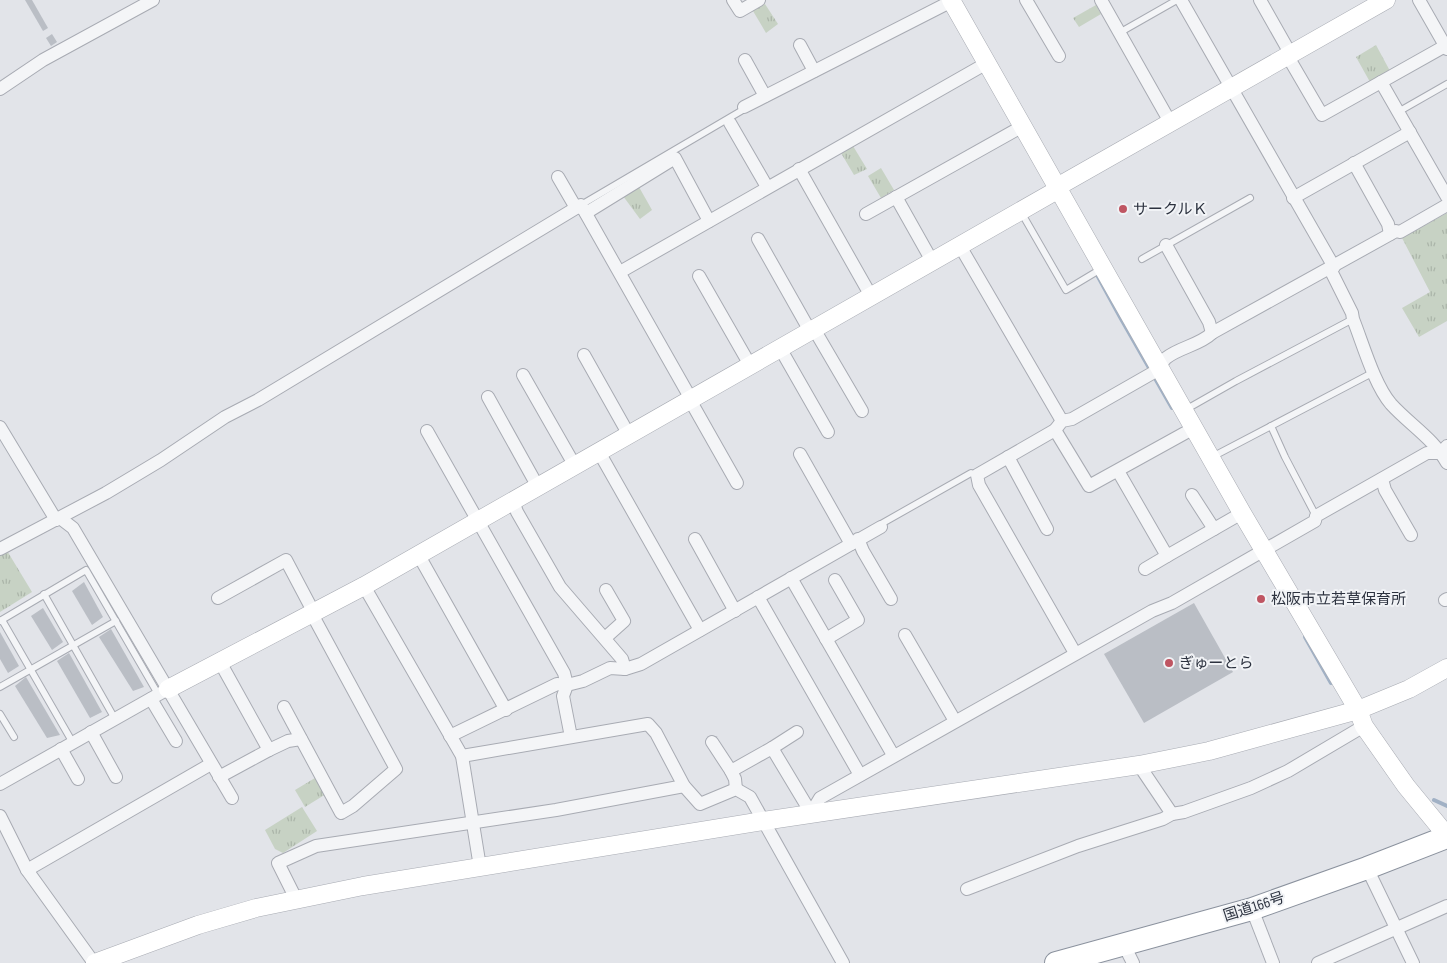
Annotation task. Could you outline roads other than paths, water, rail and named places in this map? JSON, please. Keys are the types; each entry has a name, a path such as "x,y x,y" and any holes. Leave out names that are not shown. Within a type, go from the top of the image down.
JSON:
{"highway":[{"name":"国道166号","path":"1056,963 1129,954 1367,868 1447,836"}],"street":[{"path":"0,89 43,60 153,0"},
{"path":"733,0 740,12 759,0"},
{"path":"1026,0 1059,56"},
{"path":"1101,0 1170,122"},
{"path":"1181,0 1332,268 1352,312 1353,319 1383,392 1392,404 1445,454"},
{"path":"1260,0 1322,115 1446,47 1419,0"},
{"path":"0,784 159,694 364,586 960,246 1231,87 1386,0"},
{"path":"744,107 951,2 982,66 1155,371 1184,410 1189,431 1211,457 1238,515 1260,553 1358,710 1364,726 1406,786 1447,836"},
{"path":"800,45 814,71"},
{"path":"745,60 765,96"},
{"path":"620,272 982,66"},
{"path":"1381,82 1447,197"},
{"path":"730,123 767,187"},
{"path":"866,214 1018,129"},
{"path":"1293,198 1410,132"},
{"path":"0,549 106,493 225,417 266,395 581,209 674,158 709,221"},
{"path":"1354,163 1388,224 1390,234"},
{"path":"800,169 871,296"},
{"path":"558,177 581,209 620,272 737,483"},
{"path":"896,197 932,261"},
{"path":"1076,653 979,485 977,475 1155,371 1165,359 1186,347 1205,340 1212,333 1332,268 1390,234 1396,231 1400,232 1447,205"},
{"path":"758,239 862,411"},
{"path":"1166,245 1209,322 1212,333"},
{"path":"960,246 1089,486 1189,431"},
{"path":"699,276 750,365"},
{"path":"780,348 828,432"},
{"path":"584,355 629,435"},
{"path":"523,375 575,466"},
{"path":"488,397 538,486"},
{"path":"0,427 58,519 73,528 159,694 176,741"},
{"path":"427,431 564,673 567,685 563,696 571,737"},
{"path":"599,452 700,630"},
{"path":"800,454 855,542 863,551 891,599"},
{"path":"811,813 820,798 1076,653 1260,553 1315,521 1316,516 1427,454 1445,454"},
{"path":"1008,457 1047,529"},
{"path":"1118,471 1168,556"},
{"path":"1382,479 1385,490 1411,535"},
{"path":"1192,495 1214,529"},
{"path":"513,501 517,512 560,587 622,659 625,669"},
{"path":"1146,569 1238,515"},
{"path":"450,736 557,684 567,685 582,681 610,668 625,669 641,664 881,526"},
{"path":"695,540 735,611"},
{"path":"418,554 506,710"},
{"path":"218,598 286,560 396,769 353,806 341,813 284,707"},
{"path":"791,578 893,756"},
{"path":"826,639 858,620 836,580"},
{"path":"364,586 462,756 480,867"},
{"path":"605,638 624,621 606,590"},
{"path":"758,597 860,775"},
{"path":"905,635 955,721"},
{"path":"220,662 269,750"},
{"path":"0,816 27,870 95,963 198,925 256,908 296,899 811,813 1139,765 1209,751 1358,710 1409,689 1447,668"},
{"path":"159,694 211,764 232,798"},
{"path":"462,756 648,724 656,733 684,786 700,804 736,789"},
{"path":"967,889 1078,846 1251,788 1288,771 1364,726"},
{"path":"91,732 116,777"},
{"path":"731,771 797,732"},
{"path":"219,777 288,741 301,739"},
{"path":"712,742 731,771 735,779 736,789"},
{"path":"772,748 811,813"},
{"path":"61,749 78,779"},
{"path":"27,870 211,764"},
{"path":"1139,765 1172,814"},
{"path":"296,899 278,864 316,846 556,810 684,786"},
{"path":"736,789 750,797 843,963"},
{"path":"1367,868 1413,963"},
{"path":"1318,963 1447,906"},
{"path":"1252,909 1273,963"}],"lane":[{"path":"1119,33 1176,0"},
{"path":"1398,112 1447,84"},
{"path":"581,209 741,111 744,107"},
{"path":"1142,259 1250,198"},
{"path":"1020,211 1066,290 1098,270"},
{"path":"1184,410 1353,319"},
{"path":"1211,457 1374,372"},
{"path":"1271,426 1316,516"},
{"path":"881,526 881,524 971,473 977,475"},
{"path":"73,743 1,621 86,570 159,694"},
{"path":"44,594 115,719"},
{"path":"0,687 116,621"},
{"path":"0,714 14,736"}],"waterway":[{"path":"1096,273 1172,408"},
{"path":"1305,637 1331,683"},
{"path":"1434,800 1447,806"}],"place":[{"name":"サークルＫ","path":"1123,209"},
{"name":"松阪市立若草保育所","path":"1261,599"},
{"name":"ぎゅーとら","path":"1169,663"}]}
